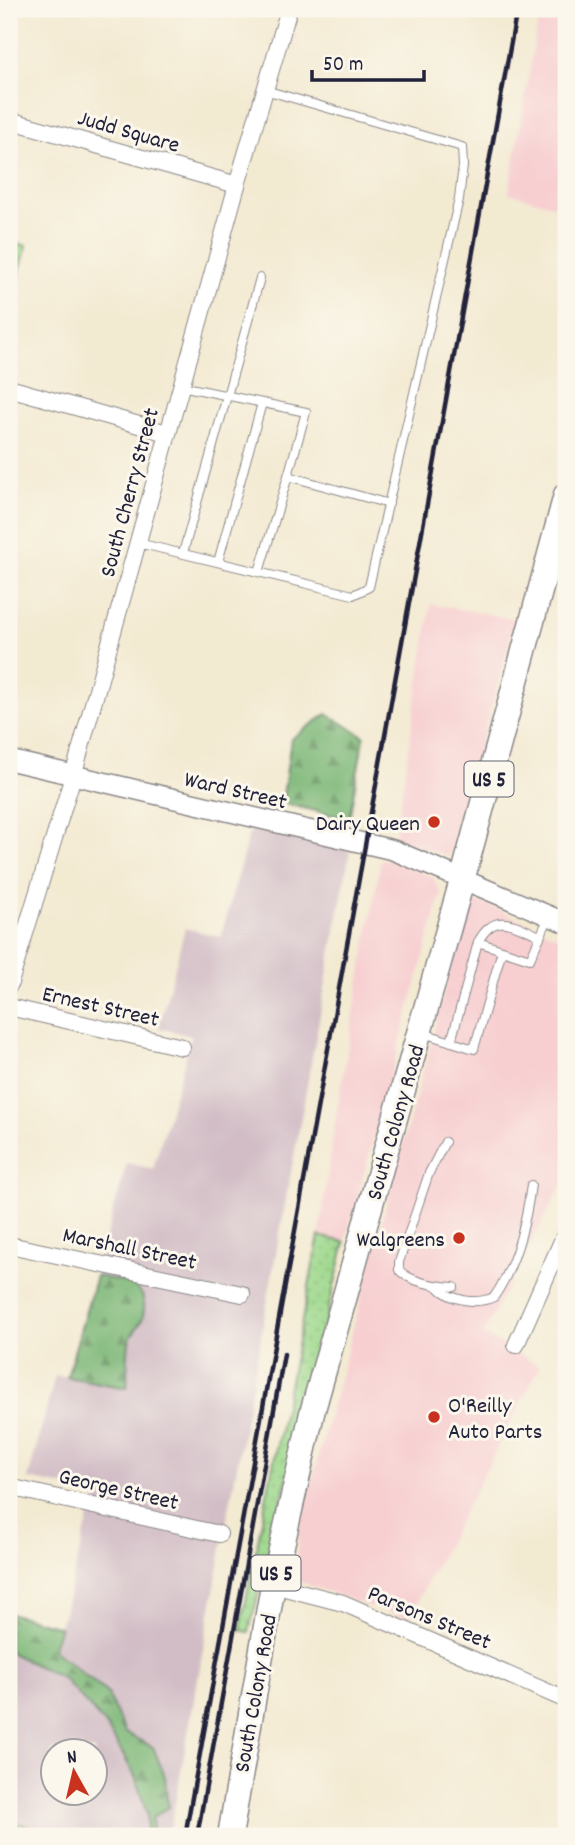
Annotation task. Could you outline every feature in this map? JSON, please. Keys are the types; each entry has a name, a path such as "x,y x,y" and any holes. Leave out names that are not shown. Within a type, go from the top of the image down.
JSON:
{"main road":[{"name":"South Colony Road","path":"230,1836 273,1585 312,1413 463,877 566,495"}],"street":[{"name":"South Cherry Street","path":"9,986 73,776 167,433 289,9"},
{"name":"Judd Square","path":"9,120 237,185"},
{"path":"9,388 167,433"},
{"name":"Ward Street","path":"9,760 393,850 558,919"},
{"name":"Ernest Street","path":"9,1007 182,1047"},
{"path":"516,1345 566,1232"},
{"name":"Marshall Street","path":"9,1245 242,1294"},
{"name":"George Street","path":"9,1487 219,1534"},
{"name":"Parsons Street","path":"273,1585 343,1603 566,1700"},
{"path":"564,1836 566,1831"}],"lane":[{"path":"138,543 353,595 369,587 459,199 463,166 462,146 265,90"},
{"path":"183,554 260,278"},
{"path":"181,386 306,412 259,572"},
{"path":"218,562 262,403"},
{"path":"288,476 389,504"},
{"path":"478,942 530,959 540,936 558,919"},
{"path":"451,1042 478,942 485,929 495,923 506,922 540,936"},
{"path":"420,1032 474,1049 502,950"},
{"path":"445,1142 429,1173 399,1262 399,1270 403,1275 438,1286 454,1287"},
{"path":"438,1286 448,1295 468,1301 485,1301 497,1293 514,1257 527,1217 531,1185"},
{"path":"471,1293 485,1301"}],"shaded area":[{"path":"540,9 566,9 566,209 509,193"},
{"path":"431,604 516,619 449,857 395,837"},
{"path":"251,826 350,851 169,1836 9,1836 9,1613 60,1627 91,1510 100,1493 28,1479 55,1376 67,1377 127,1163 153,1169 192,1036 159,1028 185,928 221,937"},
{"path":"381,859 390,859 433,877 441,894 345,1242 319,1236 336,1116"},
{"path":"481,902 566,940 566,1177 483,1334 540,1366 408,1619 294,1580 300,1524 468,905"}],"green space":[{"path":"9,241 27,246 9,306"},
{"path":"327,714 364,736 349,819 282,803 291,739"},
{"path":"319,1236 345,1242 249,1632 240,1630"},
{"path":"96,1276 125,1282 139,1291 143,1298 142,1320 131,1336 129,1345 127,1388 67,1377"},
{"path":"9,1613 60,1627 52,1649 107,1693 125,1733 153,1747 165,1777 168,1807 152,1818 153,1836 147,1836 147,1814 135,1776 107,1727 64,1679 9,1652"},
{"path":"9,1821 67,1836 9,1836"}],"railway":[{"path":"185,1836 517,9"},
{"path":"197,1836 284,1354"}],"place":[{"name":"Dairy Queen","path":"434,822"},
{"name":"Walgreens","path":"459,1238"},
{"name":"O'Reilly Auto Parts","path":"434,1417"}]}
